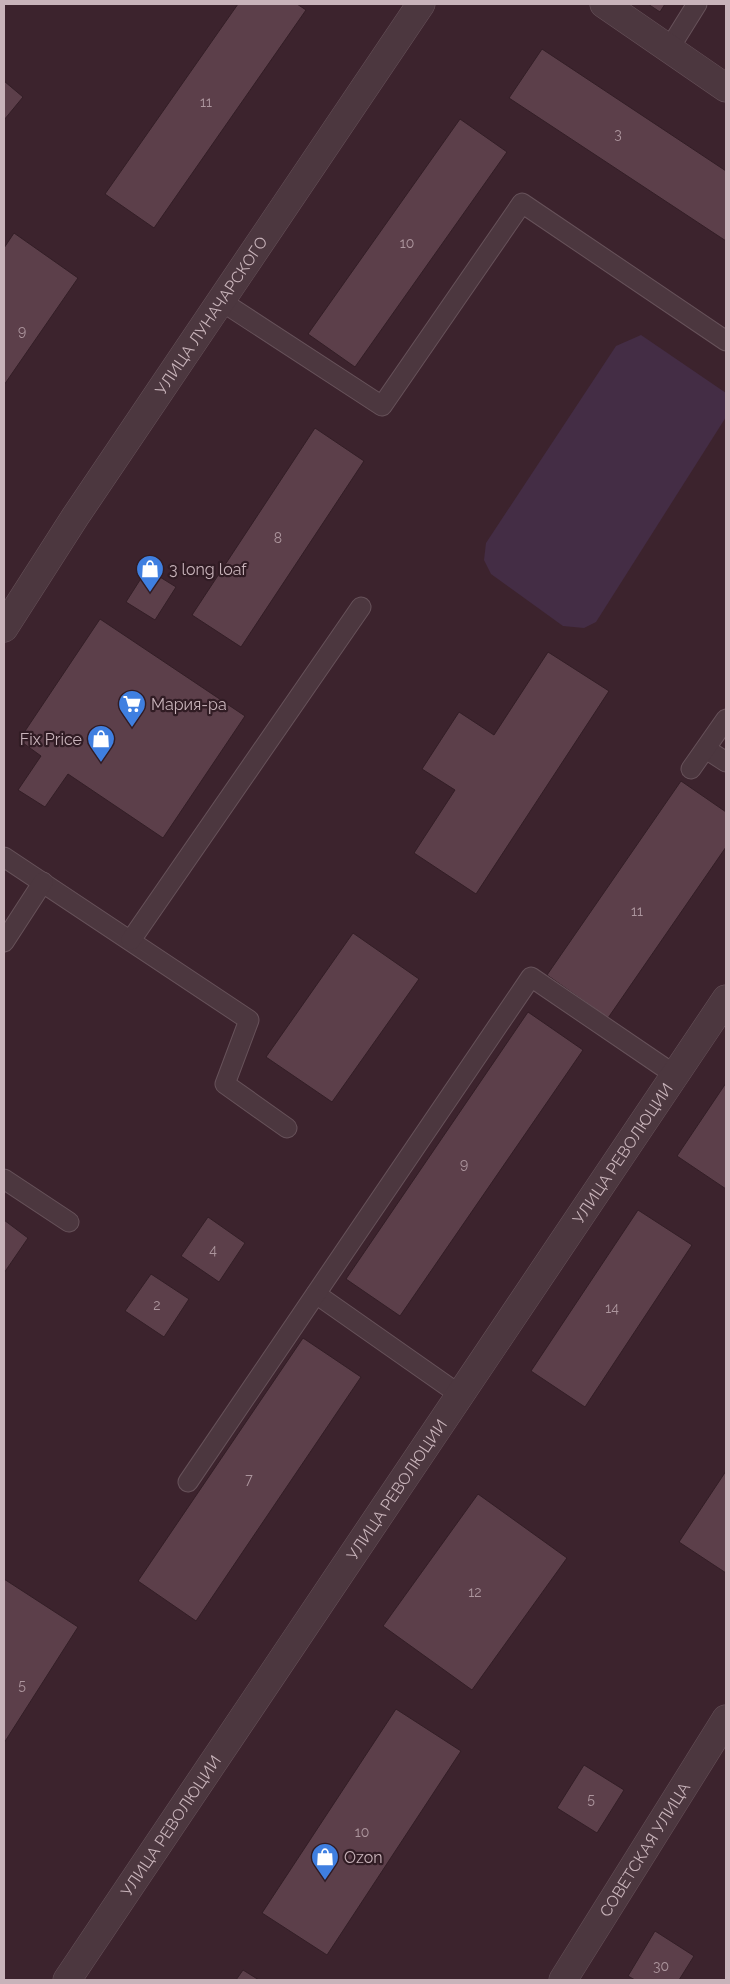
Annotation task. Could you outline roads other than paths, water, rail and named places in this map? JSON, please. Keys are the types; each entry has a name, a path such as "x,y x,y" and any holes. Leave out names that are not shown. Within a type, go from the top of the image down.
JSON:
{"street":[{"name":"УЛИЦА ЛУНАЧАРСКОГО","path":"4,628 75,517 421,4"},
{"path":"604,4 726,88"},
{"name":"УЛИЦА РЕВОЛЮЦИИ","path":"67,1980 726,999"},
{"name":"СОВЕТСКАЯ УЛИЦА","path":"564,1980 726,1719"}],"lane":[{"path":"669,49 697,4"},
{"path":"221,301 382,406 522,203 726,341"},
{"path":"130,940 361,607"},
{"path":"691,770 726,719"},
{"path":"706,748 726,762"},
{"path":"4,857 249,1020 225,1084 287,1128"},
{"path":"4,942 42,882"},
{"path":"188,1482 532,977 675,1075"},
{"path":"4,1178 69,1222"},
{"path":"316,1294 460,1395"}],"place":[{"name":"3 long loaf","path":"150,593"},
{"name":"Мария-ра","path":"132,728"},
{"name":"Fix Price","path":"101,763"},
{"name":"Ozon","path":"325,1881"}]}
